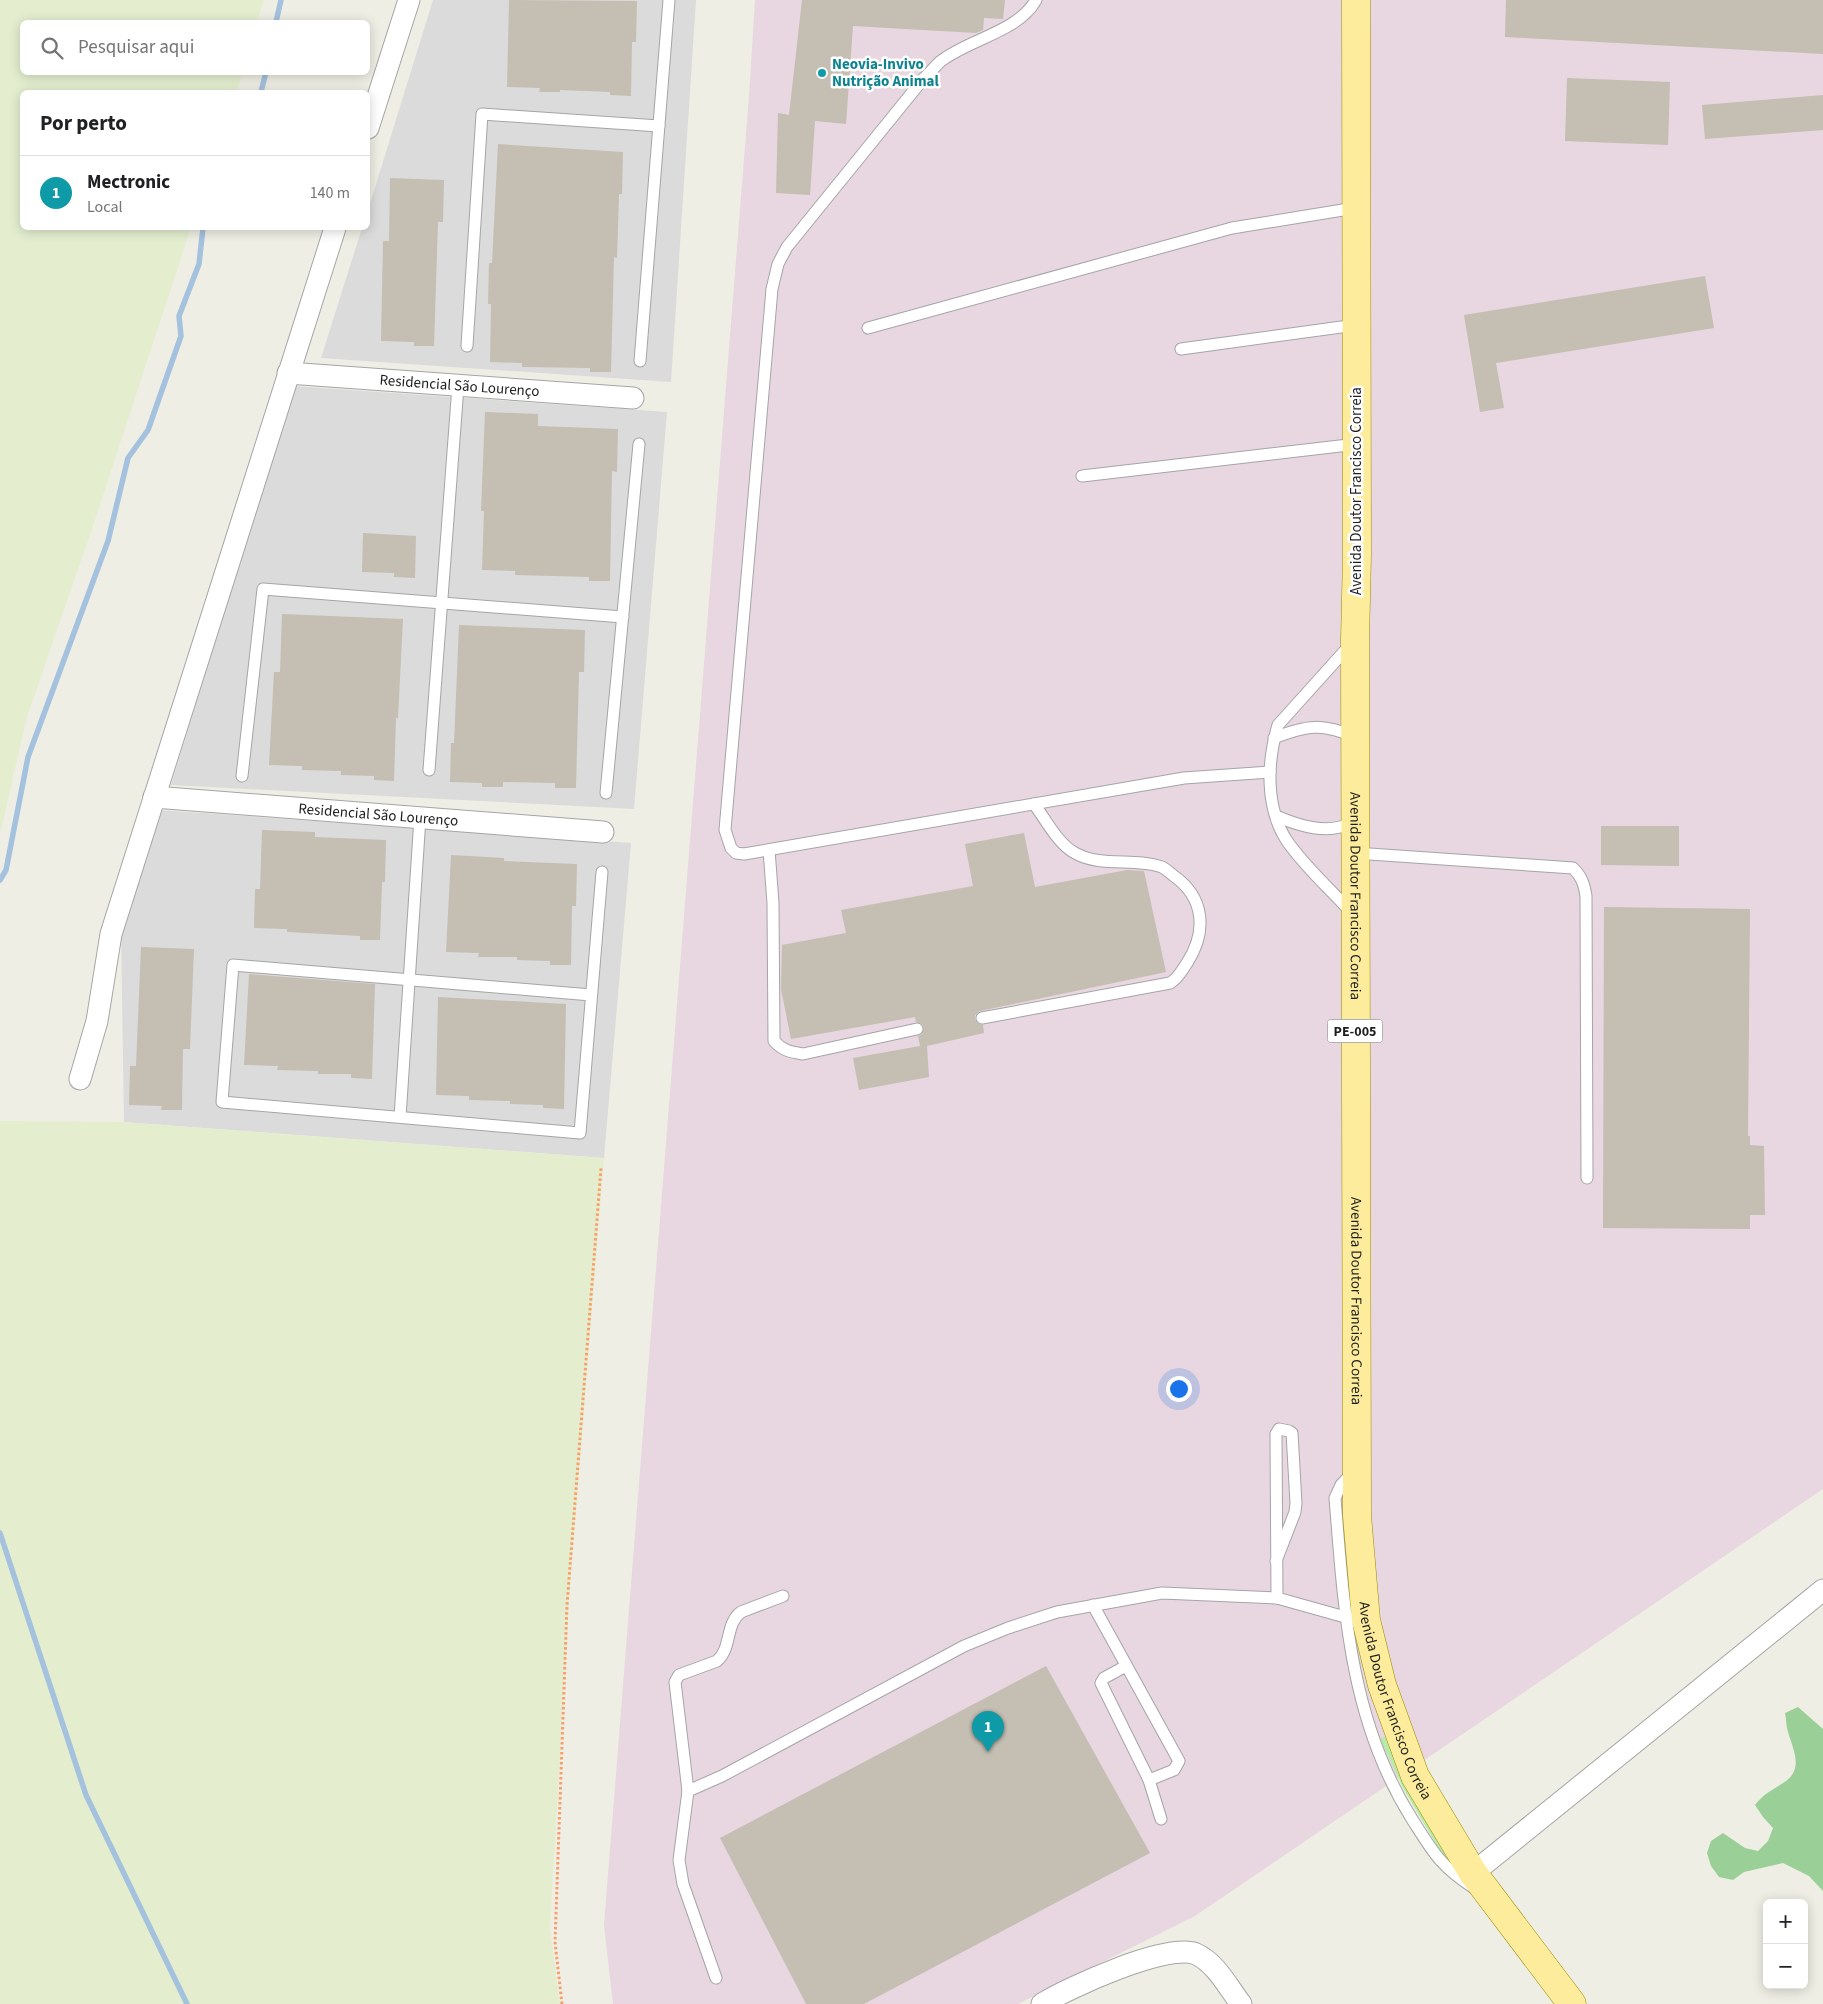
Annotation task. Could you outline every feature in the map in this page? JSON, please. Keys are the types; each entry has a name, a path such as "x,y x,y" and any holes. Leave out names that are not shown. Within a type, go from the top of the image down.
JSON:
{"main road":[{"name":"Avenida Doutor Francisco Correia","path":"1356,0 1355,916 1359,1551 1356,1618 1415,1776 1473,1873 1572,2004"}],"street":[{"path":"370,122 409,0"},
{"path":"80,1079 97,1022 111,934 334,230"},
{"name":"Residencial São Lourenço","path":"288,373 633,398"},
{"name":"Residencial São Lourenço","path":"154,797 603,832"},
{"path":"1473,1873 1823,1590"},
{"path":"1042,2004 1138,1960 1186,1952 1194,1953 1210,1962 1241,2004"}],"lane":[{"path":"640,361 669,0"},
{"path":"1036,0 1031,8 1017,20 955,53 935,67 787,247 778,264 772,289 725,830 731,848 736,853 744,854 1184,778 1270,772"},
{"path":"467,346 482,114 659,126"},
{"path":"868,328 1232,228 1355,208"},
{"path":"1181,349 1356,324"},
{"path":"429,770 458,386"},
{"path":"606,792 639,444"},
{"path":"1082,476 1356,444"},
{"path":"242,776 263,589 623,617"},
{"path":"1355,640 1278,725 1274,738 1269,789 1276,816 1287,840 1355,916"},
{"path":"1274,738 1299,728 1310,726 1323,726 1355,737"},
{"path":"982,1018 1170,983 1175,980 1194,953 1199,935 1199,906 1186,884 1162,868 1140,863 1087,859 1074,853 1064,844 1034,804"},
{"path":"1276,816 1299,826 1321,830 1346,827 1356,822"},
{"path":"400,1117 420,818"},
{"path":"769,850 773,903 774,1041 780,1048 788,1052 803,1054 917,1028"},
{"path":"1355,853 1573,868 1580,874 1584,882 1586,896 1586,1178"},
{"path":"591,996 233,965 222,1102 580,1133 602,872"},
{"path":"1276,1561 1295,1512 1296,1503 1292,1433 1279,1429 1276,1434 1276,1561 1278,1598"},
{"path":"688,1791 722,1776 964,1646 1008,1628 1057,1612 1162,1593 1278,1598 1356,1618 1355,1678 1365,1718 1379,1756 1404,1806 1436,1857 1450,1873 1498,1904"},
{"path":"716,1978 683,1884 679,1860 688,1791 675,1682 679,1675 722,1657 736,1616 741,1612 783,1596"},
{"path":"1093,1605 1178,1761 1174,1770 1149,1780"},
{"path":"1126,1666 1104,1678 1102,1683 1149,1780 1160,1819"}],"path":[{"path":"562,2004 555,1942 567,1605 601,1168"}],"shaded area":[{"path":"433,0 696,0 671,382 321,358 361,230 370,230 370,204"},
{"path":"755,0 1823,0 1823,1489 1195,1916 1018,2004 613,2004 604,1925 749,96"},
{"path":"293,386 667,412 634,809 171,785"},
{"path":"159,810 631,843 604,1158 124,1122 121,933"}],"green space":[{"path":"0,0 264,0 258,20 20,20 20,75 242,75 237,90 20,90 20,230 190,230 92,529 27,717 0,834"},
{"path":"0,1121 124,1122 604,1158 569,1601 550,1928 560,2004 0,2004"},
{"path":"1798,1707 1823,1729 1823,1891 1809,1876 1783,1863 1744,1872 1733,1880 1719,1877 1711,1866 1707,1853 1711,1841 1723,1833 1745,1848 1758,1851 1768,1841 1773,1828 1755,1805 1766,1794 1786,1781 1795,1769 1795,1756 1785,1713"},
{"path":"1385,1737 1406,1784 1447,1855 1443,1856 1403,1788 1381,1741 1381,1738"}],"building":[{"path":"509,0 637,1 636,42 632,42 631,96 610,95 610,92 560,90 560,92 539,92 540,88 507,87"},
{"name":"Neovia-Invivo Nutrição Animal","path":"802,0 1005,0 1003,19 984,18 983,30 976,33 853,26 846,124 815,121 810,195 776,193 778,113 789,115"},
{"path":"1506,0 1823,0 1823,54 1505,37"},
{"path":"1567,78 1670,82 1668,145 1565,141"},
{"path":"1823,95 1823,130 1705,139 1702,105"},
{"path":"498,144 623,152 622,194 619,194 617,258 614,257 611,372 590,372 590,368 522,367 522,363 490,362 491,304 488,304 489,263 492,263"},
{"path":"390,178 444,180 443,222 438,222 434,346 414,346 414,342 381,341 383,241 389,241"},
{"path":"1705,276 1714,328 1496,363 1504,408 1480,412 1464,315"},
{"path":"485,412 538,414 538,426 618,429 617,472 612,471 610,581 589,581 589,577 515,575 515,571 482,570 484,511 481,511"},
{"path":"363,533 416,536 415,578 394,577 394,573 362,572"},
{"path":"282,614 403,619 394,781 374,780 374,776 341,775 341,771 302,770 302,766 269,765 274,672 280,672"},
{"path":"459,625 585,630 584,672 579,672 576,788 555,788 555,783 503,782 503,787 482,787 482,783 450,782 451,743 454,743"},
{"path":"1601,826 1679,826 1679,866 1601,865"},
{"path":"262,830 315,832 315,837 386,840 385,882 382,882 380,940 360,940 360,936 287,932 287,929 254,928 255,889 260,889"},
{"path":"1024,833 1035,887 1127,870 1144,871 1166,972 980,1011 975,1015 975,1019 977,1023 983,1025 984,1033 927,1046 929,1077 859,1090 853,1058 920,1046 918,1036 922,1034 924,1028 922,1024 916,1022 915,1017 791,1039 781,989 782,945 846,933 841,910 973,886 965,844"},
{"path":"451,855 504,858 504,861 577,864 576,906 572,906 571,965 550,965 550,961 517,960 517,957 478,957 479,953 446,952"},
{"path":"1604,907 1750,909 1748,1136 1750,1136 1750,1145 1764,1146 1765,1215 1750,1215 1750,1229 1603,1228"},
{"path":"141,947 194,949 190,1049 183,1049 182,1110 161,1110 162,1106 129,1105 130,1066 136,1066"},
{"path":"249,974 375,984 372,1079 351,1078 351,1074 318,1074 318,1071 277,1070 278,1066 244,1065"},
{"path":"438,997 566,1004 564,1109 543,1108 543,1105 510,1104 510,1101 469,1100 469,1096 436,1095"},
{"path":"1046,1666 1150,1853 864,2004 806,2004 720,1838"}],"waterway":[{"path":"276,20 281,0"},
{"path":"262,90 265,75"},
{"path":"0,880 6,870 28,757 108,541 128,458 148,430 181,336 179,316 199,264 203,230"},
{"path":"0,1533 86,1795 187,2004"}],"place":[{"name":"Neovia-Invivo Nutrição Animal","path":"822,73"},
{"name":"Mectronic","path":"988,1752"}]}
